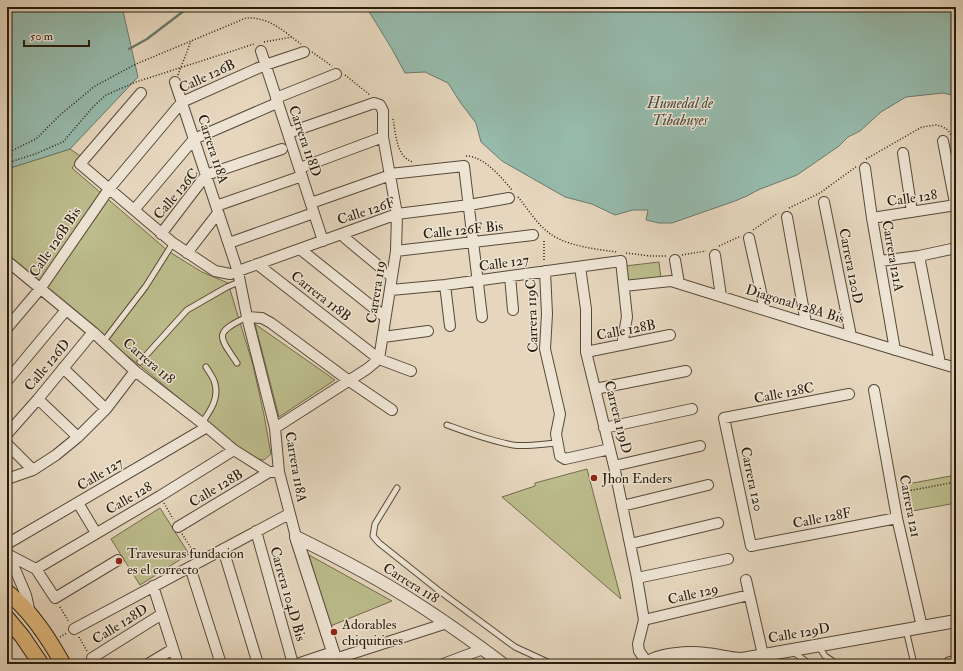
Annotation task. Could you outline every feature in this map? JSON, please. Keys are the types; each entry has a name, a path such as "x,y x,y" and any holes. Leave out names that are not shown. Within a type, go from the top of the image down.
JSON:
{"main road":[{"path":"7,592 30,614 51,642 64,664"},
{"path":"7,618 22,636 41,664"}],"street":[{"name":"Calle 126B","path":"108,189 182,102 265,65 306,49"},
{"name":"Carrera 118D","path":"261,50 323,241"},
{"path":"134,210 194,139 338,72"},
{"name":"Carrera 118A","path":"175,82 238,272 246,317 275,428 280,472 289,514 335,658"},
{"path":"141,93 80,164 161,234 187,253 215,270 230,274 238,272"},
{"path":"288,133 376,101"},
{"name":"Carrera 119","path":"376,101 382,111 383,137 388,176 397,214 396,251 379,359"},
{"path":"187,253 217,210 383,137"},
{"path":"948,141 956,207"},
{"name":"Calle 126C","path":"161,234 206,175 282,149"},
{"path":"903,153 912,212"},
{"path":"311,203 388,176 463,161 479,280 482,317"},
{"name":"Carrera 121A","path":"863,163 895,350"},
{"name":"Calle 126B Bis","path":"7,328 40,289 108,189"},
{"name":"Calle 126F","path":"238,272 397,214 469,205 509,198"},
{"name":"Carrera 120D","path":"824,202 851,336"},
{"name":"Calle 128","path":"872,218 956,207"},
{"path":"784,213 806,324"},
{"path":"229,243 308,215"},
{"path":"748,234 765,310"},
{"name":"Calle 126F Bis","path":"396,251 533,236"},
{"path":"345,238 392,277"},
{"path":"880,261 919,256 956,248"},
{"path":"300,249 385,317"},
{"path":"712,252 721,296"},
{"path":"919,256 940,363"},
{"path":"674,257 679,282"},
{"name":"Calle 127","path":"391,290 446,285 621,261 624,286"},
{"name":"Carrera 118B","path":"258,264 379,359 411,370"},
{"name":"Carrera 118","path":"8,265 138,367 234,450 269,472"},
{"name":"Carrera 119D","path":"580,266 586,309 586,352 614,466 637,578 644,620 638,644 639,651 647,663"},
{"name":"Carrera 119C","path":"545,271 547,314 545,349 560,414 556,434 560,456 564,459 610,450"},
{"path":"510,276 514,310"},
{"name":"Diagonal 128A Bis","path":"624,286 664,280 679,282 806,324 956,368"},
{"path":"446,285 450,326"},
{"path":"622,345 627,317 624,286"},
{"path":"7,381 66,310"},
{"path":"246,317 262,318 270,323 392,410"},
{"path":"383,337 428,331"},
{"name":"Calle 126D","path":"7,434 93,332"},
{"name":"Calle 128B","path":"586,352 670,335"},
{"path":"275,428 367,369 379,359"},
{"path":"7,479 33,470 56,455 78,437 106,409 138,367"},
{"path":"63,368 106,409"},
{"path":"595,389 686,371"},
{"name":"Carrera 121","path":"874,390 897,518 922,627"},
{"name":"Calle 128C","path":"724,418 849,394"},
{"path":"38,399 78,437"},
{"path":"604,428 692,409"},
{"name":"Carrera 120","path":"724,418 751,546"},
{"name":"Calle 127","path":"8,550 78,503 204,425"},
{"path":"7,444 33,470"},
{"path":"614,466 700,446"},
{"name":"Calle 128","path":"36,569 160,496 234,450"},
{"path":"269,472 280,472"},
{"name":"Calle 128B","path":"178,527 269,472"},
{"path":"622,506 708,485"},
{"path":"78,503 96,533"},
{"path":"74,629 289,514"},
{"name":"Calle 128F","path":"751,546 897,518"},
{"path":"630,544 718,523"},
{"name":"Carrera 104D Bis","path":"256,532 293,664"},
{"name":"Carrera 118","path":"296,537 376,579 447,623 504,664"},
{"path":"223,549 258,664"},
{"path":"8,550 36,569 54,598 118,560"},
{"path":"8,550 26,595 30,614"},
{"path":"637,578 728,559"},
{"path":"190,567 221,664"},
{"path":"746,580 764,655"},
{"path":"153,586 178,664"},
{"name":"Calle 129","path":"644,620 750,595"},
{"name":"Calle 128D","path":"92,658 162,614"},
{"name":"Calle 129D","path":"647,663 660,656 688,654 706,654 738,659 956,620"},
{"path":"297,664 335,658 447,623"},
{"path":"148,664 173,649"},
{"path":"443,664 483,649"}],"lane":[{"path":"107,337 146,286 173,243"},
{"path":"138,367 187,310 227,287 239,282"},
{"path":"237,363 222,341 222,335 226,328 246,317"},
{"path":"204,425 212,409 216,396 215,384 206,367"},
{"path":"447,425 481,437 514,445 557,443"},
{"path":"398,488 375,524 373,536 379,543 438,590 515,647 552,664"},
{"path":"906,629 914,664"},
{"path":"818,645 825,656 837,664"},
{"path":"791,650 810,664"},
{"path":"948,660 956,658"}],"path":[{"path":"7,153 36,139 60,115 95,86 136,64 246,18 257,18 270,22 376,101"},
{"path":"175,82 191,41"},
{"path":"391,116 402,154 408,160 417,163"},
{"path":"463,161 468,156 487,165 511,188 547,232 557,238 588,248 650,256 674,257 712,252 748,234 820,193 863,163 922,127 936,125 941,126 948,130 948,141"},
{"name":"Carrera 119C","path":"544,241 545,271"},
{"path":"893,494 956,482"}],"green space":[{"path":"70,149 82,157 72,168 168,251 202,272 228,283 253,365 264,415 271,454 264,460 256,459 237,447 7,257 7,169"},
{"path":"659,262 661,279 627,283 625,266"},
{"path":"255,324 335,380 279,417"},
{"path":"587,469 621,599 502,497 535,486 535,483"},
{"path":"956,475 956,503 907,512 902,485"},
{"path":"160,508 189,554 140,585 111,539"},
{"path":"309,555 392,601 328,627"}],"water":[{"path":"7,7 131,7 123,11 138,77 70,149 7,169"},
{"name":"Humedal de Tibabuyes","path":"368,7 956,7 956,96 943,93 906,97 881,112 860,131 848,137 839,146 797,175 758,190 735,201 672,223 659,223 646,220 648,210 633,210 615,215 592,204 565,197 502,161 481,142 476,123 448,83 425,72 405,73 368,10"}],"waterway":[{"path":"129,49 147,39 189,7"}],"place":[{"name":"Jhon Enders","path":"594,478"},
{"name":"Travesuras fundacion es el correcto","path":"119,561"},
{"name":"Adorables chiquitines","path":"334,632"}]}
